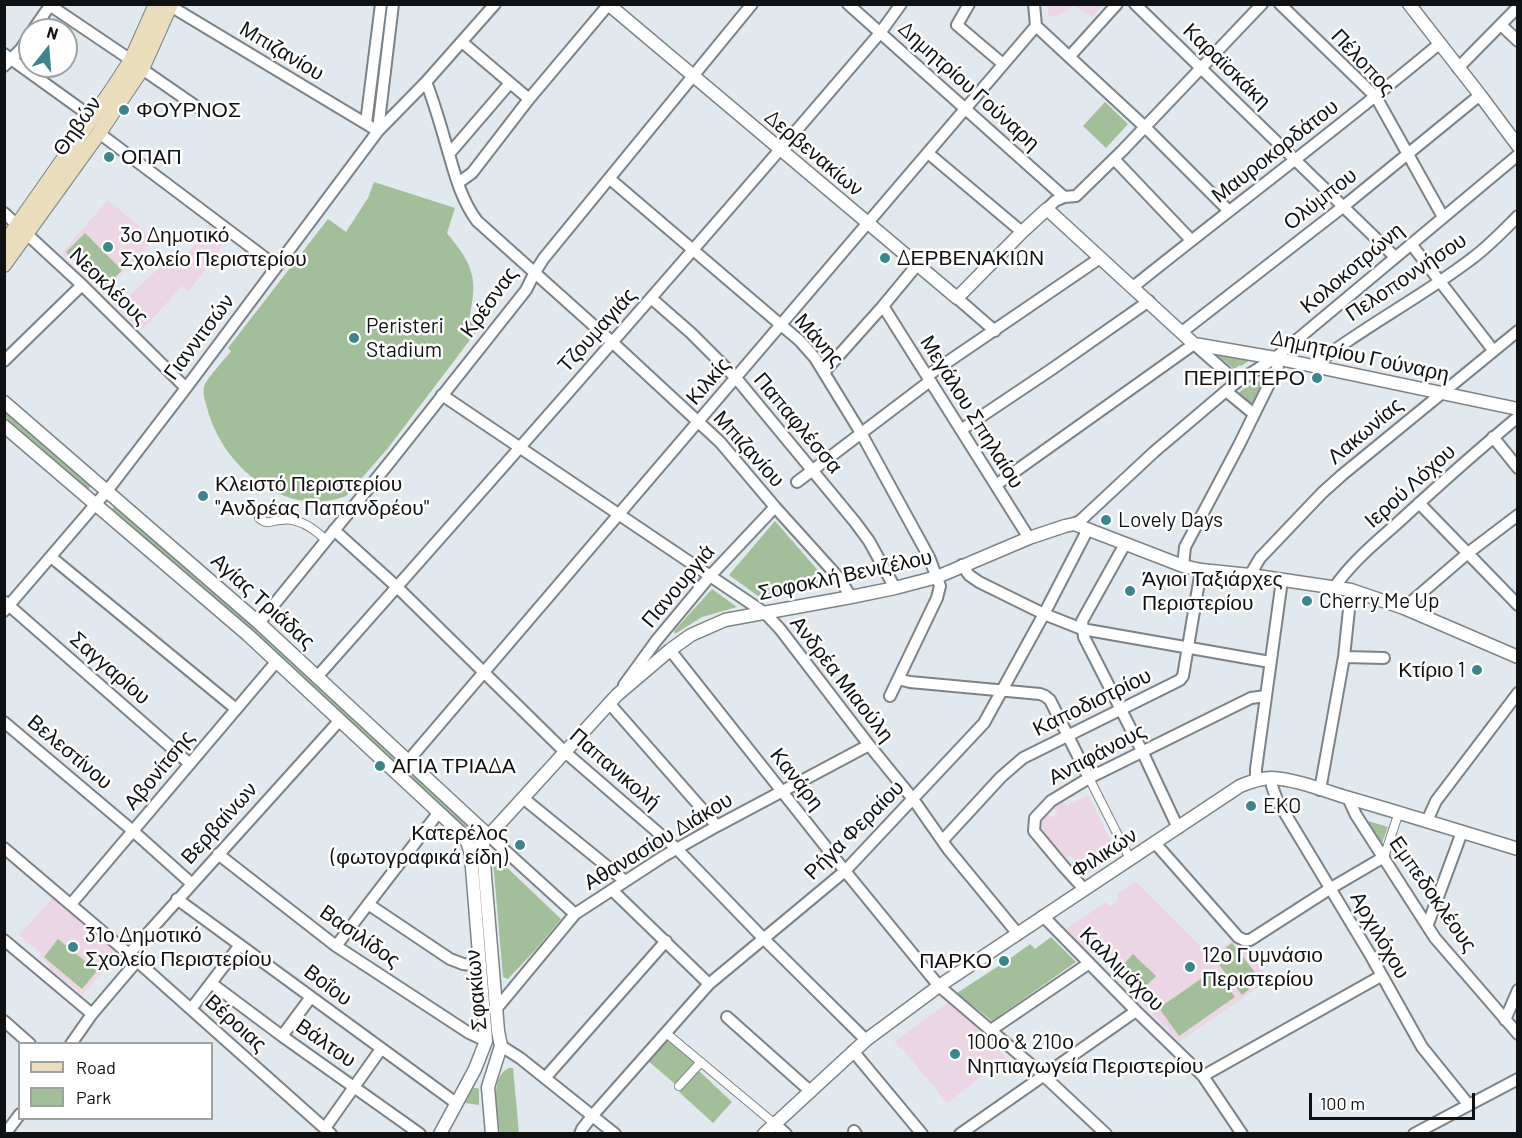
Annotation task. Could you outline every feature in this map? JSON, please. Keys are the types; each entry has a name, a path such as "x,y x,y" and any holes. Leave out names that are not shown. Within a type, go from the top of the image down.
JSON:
{"main road":[{"name":"Θηβών","path":"4,265 22,229 93,118 137,64 156,4"},
{"name":"Θηβών","path":"4,244 22,229 99,133 170,5"}],"street":[{"name":"Γιαννιτσών","path":"6,606 107,491 378,130 426,82 495,4"},
{"name":"Κρέσνας","path":"259,623 526,290 544,258 752,4"},
{"name":"Δημητρίου Γούναρη","path":"848,4 1064,197"},
{"name":"Τζουμαγιάς","path":"317,677 694,251 880,33 901,4"},
{"path":"969,4 957,25 1003,64"},
{"path":"1034,4 1036,26 1145,127 1228,210"},
{"path":"1070,56 1117,4"},
{"name":"Καραϊσκάκη","path":"1135,4 1395,257"},
{"path":"957,298 1055,201 1064,197 1076,196 1262,4"},
{"name":"Πέλοπος","path":"1280,4 1376,97 1443,217"},
{"path":"1409,4 1518,147"},
{"path":"41,18 50,5 197,107"},
{"name":"Μπιζανίου","path":"170,5 378,130"},
{"path":"458,183 472,173 608,5"},
{"name":"Δερβενακίων","path":"608,5 995,331"},
{"path":"366,123 377,6 392,9 378,130"},
{"path":"1458,68 1518,7"},
{"path":"1501,25 1518,40"},
{"name":"Κιλκίς","path":"408,761 1036,26"},
{"path":"462,42 530,99"},
{"name":"Μαυροκορδάτου","path":"1133,286 1376,97 1439,44"},
{"path":"18,48 7,60 93,118"},
{"name":"Μπιζανίου","path":"426,82 458,183 468,208 477,220 720,442 839,578 851,597"},
{"path":"449,154 510,83"},
{"name":"Ολύμπου","path":"1182,332 1344,206 1480,95"},
{"path":"99,133 276,266"},
{"path":"928,153 1022,232"},
{"name":"Κολοκοτρώνη","path":"1074,524 1226,391 1275,358 1518,154"},
{"path":"1114,159 1191,240"},
{"name":"Μάνης","path":"610,179 800,341 815,358 861,433 929,557 937,577"},
{"path":"1047,209 1238,382"},
{"name":"Νεοκλέους","path":"4,213 186,388"},
{"name":"Πελοποννήσου","path":"1313,366 1337,347 1470,260 1518,216"},
{"path":"1411,244 1493,350"},
{"path":"797,482 929,379 1100,258"},
{"path":"824,372 917,265"},
{"path":"4,361 81,285"},
{"name":"Παπαφλέσσα","path":"651,298 691,333 736,378 869,541 895,588"},
{"path":"961,430 1149,301"},
{"name":"Μεγάλου Σπηλαίου","path":"883,306 1029,538"},
{"name":"Λακωνίας","path":"1250,575 1260,558 1342,474 1518,331"},
{"path":"996,485 1194,344"},
{"name":"Δημητρίου Γούναρη","path":"1194,344 1275,358 1518,409"},
{"path":"1183,566 1185,547 1278,366 1275,358"},
{"path":"1226,391 1254,414"},
{"name":"Ανδρέα Μιαούλη","path":"442,395 765,613 780,629 868,746 913,799 948,849 1018,934"},
{"name":"Αγίας Τριάδας","path":"4,402 259,623 408,761 486,839"},
{"name":"Ιερού Λόχου","path":"1334,588 1343,574 1419,503 1518,417"},
{"name":"Αγίας Τριάδας","path":"4,426 277,661 462,834 471,855"},
{"path":"1493,437 1518,468"},
{"path":"1419,503 1518,605"},
{"name":"Πανουργιά","path":"613,699 710,576 775,507"},
{"path":"1404,608 1468,553 1518,515"},
{"path":"259,518 269,523 278,520 302,523 311,527 326,540"},
{"path":"1074,524 1183,566 1351,590 1404,608 1518,657"},
{"name":"Σοφοκλή Βενιζέλου","path":"486,839 613,699 691,635 741,617 851,597 937,577 1029,538 1074,524"},
{"name":"Ρήγα Φεραίου","path":"580,1134 593,1116 709,984 845,871 984,723 1088,529"},
{"name":"Παπανικολή","path":"334,530 397,587 565,752 677,849 866,1040"},
{"path":"1125,544 1082,621 1082,629 1178,828"},
{"path":"51,557 236,710"},
{"path":"962,565 969,575 979,582 1044,614 1082,629 1270,662"},
{"name":"Καποδιστρίου","path":"943,840 1001,777 1023,758 1180,680 1183,676 1189,647 1201,570"},
{"path":"890,696 937,598 940,586 937,577"},
{"path":"1256,780 1282,580"},
{"path":"1320,790 1344,657 1351,590"},
{"name":"Σαγγαρίου","path":"6,606 190,764"},
{"name":"Κανάρη","path":"670,650 939,986 1043,1075 1106,1134"},
{"path":"1344,657 1384,658"},
{"name":"Αβονίτσης","path":"71,904 277,661"},
{"path":"898,679 1046,696 1130,859"},
{"path":"1427,821 1436,801 1518,693"},
{"name":"Αντιφάνους","path":"1084,889 1034,831 1035,818 1051,801 1089,778 1251,698 1266,696"},
{"path":"613,699 717,826"},
{"name":"Βερβαίνων","path":"72,1042 177,899 340,720"},
{"name":"Βελεστίνου","path":"4,722 191,883"},
{"name":"Αθανασίου Διάκου","path":"497,1008 575,914 717,826 868,746"},
{"name":"Φιλικών","path":"764,1134 866,1040 939,986 1240,786 1256,780 1271,778 1297,783 1518,849"},
{"name":"Αρχιλόχου","path":"1271,778 1277,800 1331,888 1422,1047 1467,1104"},
{"path":"523,798 625,881"},
{"name":"Εμπεδοκλέους","path":"1348,798 1356,815 1435,938 1518,1034"},
{"path":"336,946 439,812"},
{"path":"1155,843 1238,937 1250,940 1384,857 1399,812"},
{"path":"1428,924 1462,832"},
{"path":"471,855 486,839 575,914"},
{"name":"Σφακίων","path":"486,839 485,876 501,1046 488,1087 492,1134"},
{"name":"Βέροιας","path":"4,848 133,958 328,1131"},
{"name":"Βασιλίδος","path":"218,854 336,946 469,1033 486,1041"},
{"name":"Σφακίων","path":"471,855 486,1041"},
{"path":"612,890 709,984"},
{"name":"Βοΐου","path":"177,899 456,1103"},
{"path":"368,904 450,959 463,964 480,966"},
{"name":"Καλλιμάχου","path":"1043,916 1088,964 1203,1076 1242,1134"},
{"path":"4,940 92,1014"},
{"path":"545,1078 666,941"},
{"path":"191,1009 240,945"},
{"path":"991,1030 1088,964"},
{"path":"1203,1076 1382,976"},
{"name":"Βάλτου","path":"211,983 420,1134"},
{"path":"1506,1020 1518,990"},
{"path":"282,1036 311,997"},
{"path":"960,1134 1136,1011"},
{"path":"727,1017 810,1091"},
{"path":"4,1021 28,1042"},
{"path":"666,1032 786,1134"},
{"path":"440,1134 480,1059 486,1041 501,1046 520,1058 615,1134"},
{"path":"328,1131 354,1087 381,1049"},
{"path":"853,1051 922,1134"},
{"path":"680,1086 701,1062"},
{"path":"1414,1134 1518,1079"},
{"path":"5,1134 18,1117"}],"shaded area":[{"path":"1047,4 1103,5 1092,17 1073,5 1064,13 1049,17"},
{"name":"3ο Δημοτικό Σχολείο Περιστερίου","path":"108,200 155,240 105,290 92,278 89,281 74,266 76,263 61,254"},
{"path":"209,225 227,240 189,291 182,286 141,331 117,308 167,260 165,258 171,253 182,262"},
{"path":"1088,795 1115,850 1100,859 1102,863 1083,877 1074,867 1075,860 1070,855 1066,858 1043,831 1042,821 1048,814 1053,818 1058,813 1054,809 1059,803 1063,801 1067,806"},
{"name":"12ο Γυμνάσιο Περιστερίου","path":"1135,881 1210,956 1233,940 1270,979 1179,1042 1143,1004 1149,997 1093,942 1085,948 1066,929 1106,902 1111,907 1119,898 1117,894"},
{"name":"31ο Δημοτικό Σχολείο Περιστερίου","path":"53,897 119,953 82,995 51,969 40,956 42,954 19,935"},
{"name":"100ο & 210ο Νηπιαγωγεία Περιστερίου","path":"950,1001 1006,1057 947,1103 894,1042"}],"green space":[{"path":"1105,102 1128,124 1106,148 1083,126"},
{"name":"Peristeri Stadium","path":"374,182 455,208 447,233 463,255 472,273 473,293 469,320 479,328 388,448 346,496 324,501 301,500 280,494 260,484 228,452 216,432 208,411 204,387 210,376 231,351 228,348 328,219 346,232 368,198"},
{"path":"85,233 122,270 104,289 66,252"},
{"path":"1212,351 1253,358 1234,369"},
{"path":"1260,381 1262,383 1251,406 1237,395 1244,389"},
{"path":"4,409 93,484 88,489 5,417"},
{"path":"116,505 255,624 469,824 465,829 251,630 112,509"},
{"path":"775,521 822,575 820,586 758,596 729,575"},
{"path":"712,589 737,607 702,617 675,634 674,631"},
{"path":"1368,821 1388,827 1382,843"},
{"path":"497,858 561,919 508,979 503,977 493,861"},
{"path":"1051,937 1076,962 992,1021 957,993 1030,944 1035,949"},
{"path":"58,939 97,971 82,989 44,957"},
{"path":"1232,943 1261,980 1242,995 1213,957"},
{"path":"1133,954 1156,976 1145,987 1123,965"},
{"path":"1215,969 1235,997 1179,1036 1159,1008"},
{"path":"665,1037 694,1062 675,1084 646,1059"},
{"path":"509,1068 513,1068 519,1133 500,1133 496,1107 498,1079"},
{"path":"699,1071 732,1102 713,1123 679,1092"},
{"path":"473,1088 479,1089 479,1105 465,1103"}],"place":[{"name":"ΦΟΥΡΝΟΣ","path":"124,110"},
{"name":"ΟΠΑΠ","path":"109,157"},
{"name":"3ο Δημοτικό Σχολείο Περιστερίου","path":"108,247"},
{"name":"ΔΕΡΒΕΝΑΚΙΩΝ","path":"885,258"},
{"name":"Peristeri Stadium","path":"354,338"},
{"name":"ΠΕΡΙΠΤΕΡΟ","path":"1317,378"},
{"name":"Κλειστό Περιστερίου \"Ανδρέας Παπανδρέου\"","path":"203,496"},
{"name":"Lovely Days","path":"1106,520"},
{"name":"Άγιοι Ταξιάρχες Περιστερίου","path":"1130,591"},
{"name":"Cherry Me Up","path":"1307,601"},
{"name":"Κτίριο 1","path":"1477,670"},
{"name":"ΑΓΙΑ ΤΡΙΑΔΑ","path":"380,766"},
{"name":"EKO","path":"1251,806"},
{"name":"Κατερέλος (φωτογραφικά είδη)","path":"520,845"},
{"name":"31ο Δημοτικό Σχολείο Περιστερίου","path":"73,947"},
{"name":"ΠΑΡΚΟ","path":"1004,961"},
{"name":"12ο Γυμνάσιο Περιστερίου","path":"1190,967"},
{"name":"100ο & 210ο Νηπιαγωγεία Περιστερίου","path":"955,1054"}]}
